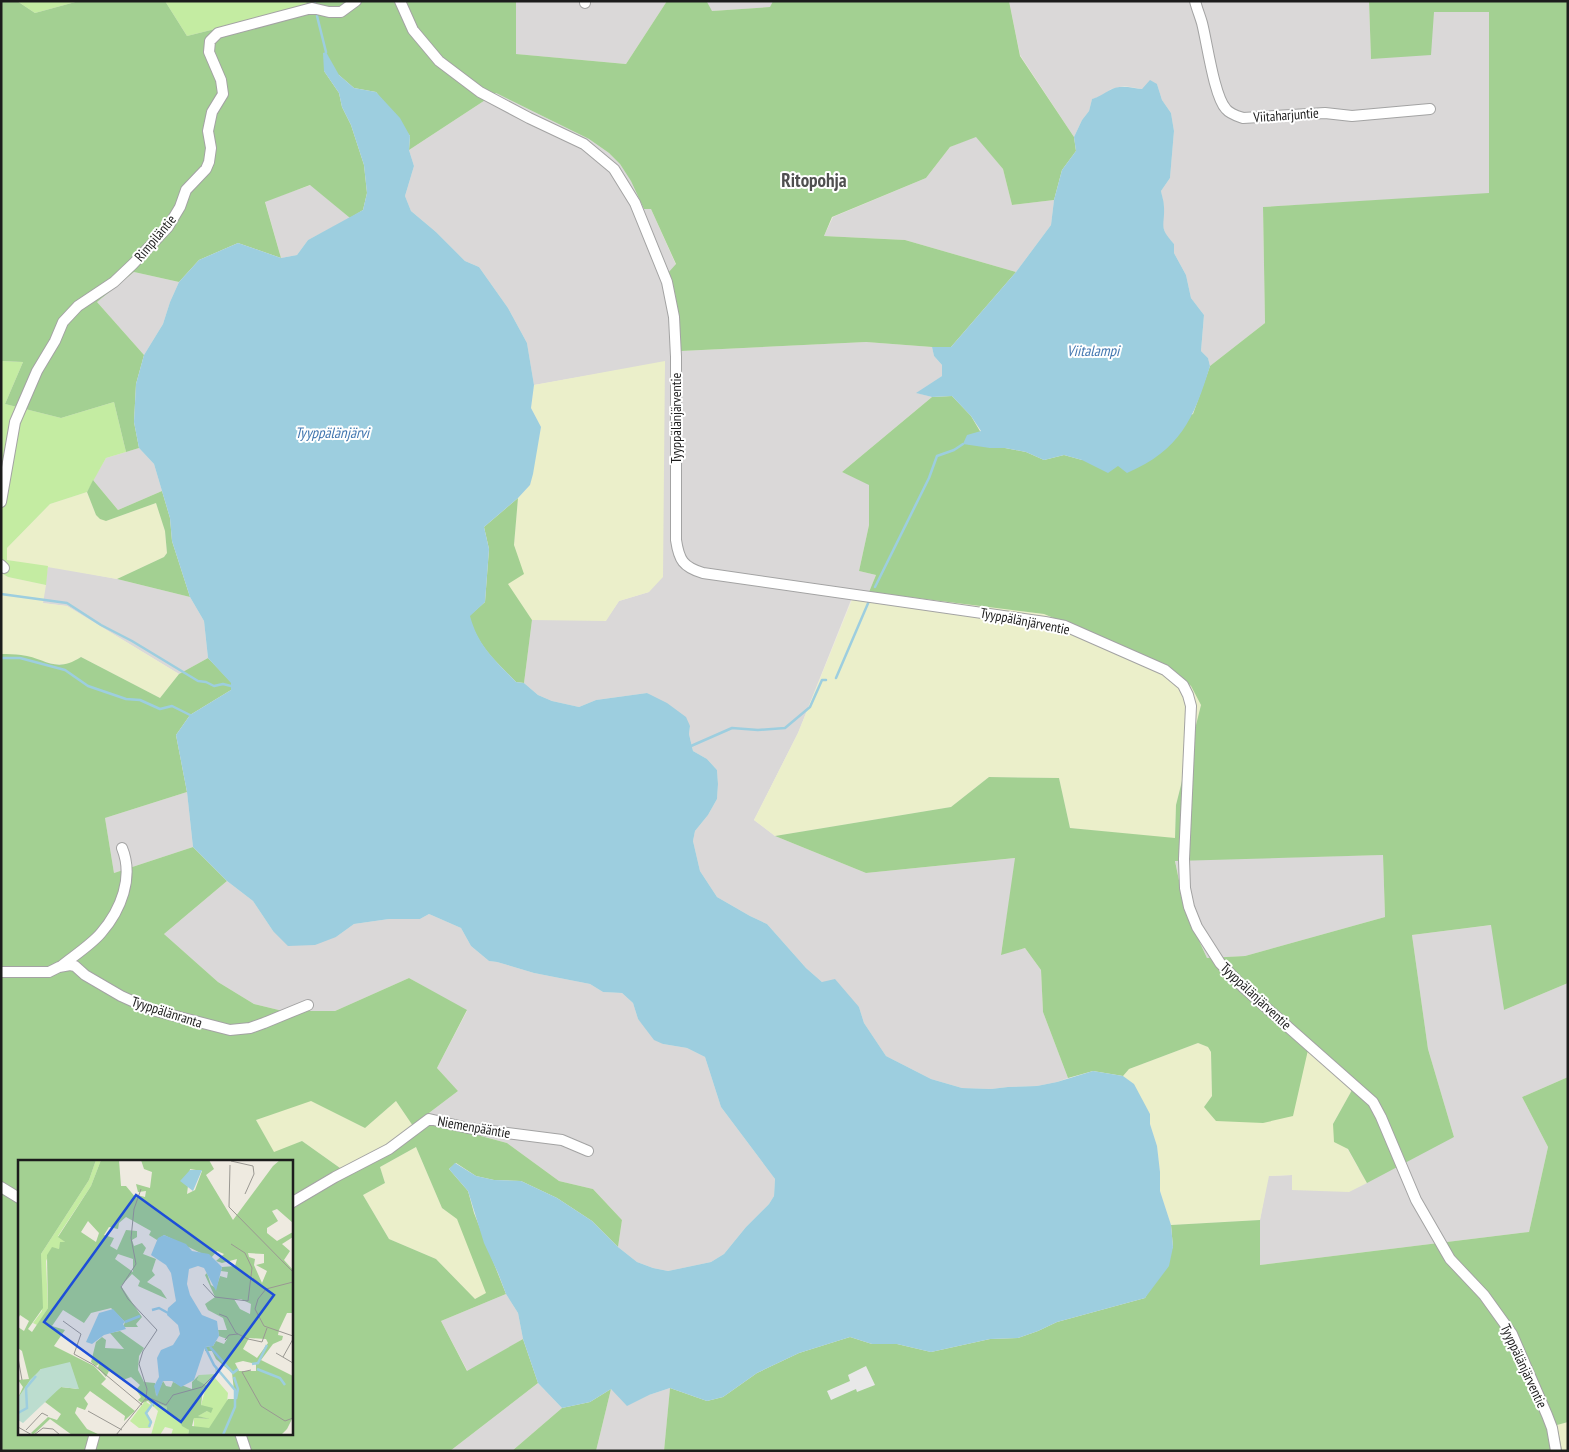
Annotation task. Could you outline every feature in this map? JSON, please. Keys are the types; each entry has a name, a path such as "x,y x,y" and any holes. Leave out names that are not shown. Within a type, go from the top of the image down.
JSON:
{"street":[{"name":"Rimpiläntie","path":"1,502 15,422 37,371 55,341 63,322 78,306 114,282 168,227 180,207 186,190 206,169 210,162 211,148 208,131 212,112 223,94 221,80 209,52 210,40 218,33 312,8 329,12 341,12 356,1"},
{"name":"Tyyppälänjärventie","path":"400,1 412,30 439,61 480,92 584,144 614,169 635,203 667,282 674,317 676,540 678,553 684,564 691,569 703,572 1065,626 1165,670 1183,685 1191,706 1184,859 1185,888 1197,927 1220,963 1244,988 1373,1102 1416,1200 1443,1248 1450,1259 1484,1295 1512,1334 1552,1428 1556,1451"},
{"name":"Viitaharjuntie","path":"1195,1 1221,100 1225,108 1233,114 1243,118 1325,113 1352,116 1430,109"},
{"path":"59,967 100,934 116,911 125,892 126,882 125,854 122,848"},
{"name":"Tyyppälänranta","path":"1,972 49,972 59,967 75,966 120,996 152,1010 230,1030 250,1028 308,1005"},
{"name":"Niemenpääntie","path":"292,1202 335,1177 389,1149 429,1119 468,1128 562,1140 588,1151"},
{"path":"1,1187 18,1197"},
{"path":"91,1451 95,1434"},
{"path":"240,1434 246,1451"}],"shaded area":[{"path":"516,1 667,1 626,64 515,54"},
{"path":"667,1 773,1 771,7 712,11"},
{"path":"1009,1 1369,1 1371,59 1434,12 1489,12 1489,194 1263,207 1265,323 1210,366 1208,358 1201,351 1204,315 1191,298 1186,275 1174,253 1174,244 1166,236 1162,223 1164,207 1161,191 1170,178 1174,131 1171,113 1162,100 1157,84 1142,89 1124,86 1111,89 1102,96 1092,99 1089,111 1082,120 1074,137 1020,55"},
{"path":"496,93 589,139 609,153 620,164 651,209 676,265 668,274 675,293 681,351 866,342 932,347 934,356 942,365 942,376 917,393 932,397 842,472 869,484 869,525 859,571 876,575 869,592 855,590 798,733 754,820 775,836 866,873 1016,858 1001,954 1025,948 1041,970 1043,1012 1068,1078 1037,1086 991,1089 962,1088 931,1079 886,1056 864,1023 859,1007 822,982 806,968 767,924 717,897 700,871 693,841 695,831 708,815 717,799 718,784 717,770 707,759 693,751 689,734 690,726 647,693 596,700 579,707 552,701 538,695 524,683 532,620 606,620 619,601 649,592 665,362 534,385 527,343 508,308 479,267 465,261 436,232 411,211 405,196 414,166 409,150"},
{"path":"976,136 1003,169 1012,205 1054,200 1051,225 1016,272 905,240 824,236 833,217 926,178 950,147"},
{"path":"311,185 350,218 308,240 297,255 281,258 265,201"},
{"path":"134,272 179,282 163,324 144,355 97,302"},
{"path":"139,448 154,464 162,491 118,510 93,480 106,458"},
{"path":"48,566 117,579 190,597 204,621 208,658 179,674 67,606 42,603"},
{"path":"187,792 193,847 114,873 105,818"},
{"path":"1383,855 1385,917 1245,956 1207,958 1185,910 1175,860"},
{"path":"227,881 253,901 273,931 336,937 354,924 389,919 420,919 429,914 461,928 471,946 489,961 534,973 590,984 603,992 622,993 633,1003 638,1019 663,1044 687,1048 705,1057 721,1107 775,1179 774,1196 724,1254 711,1262 668,1271 637,1262 618,1247 622,1220 593,1189 559,1181 507,1143 429,1122 425,1116 458,1091 437,1068 467,1011 409,978 335,1011 283,1011 254,1004 218,982 164,934"},
{"path":"1492,925 1504,1010 1568,983 1568,1077 1522,1097 1548,1147 1529,1232 1260,1265 1260,1220 1268,1176 1292,1175 1292,1190 1454,1137 1428,1049 1412,935"},
{"path":"506,1294 518,1313 523,1339 468,1372 441,1321"},
{"path":"866,1366 875,1385 857,1392 856,1389 831,1400 827,1391 850,1381 848,1375"},
{"path":"538,1383 562,1408 512,1451 450,1451"},
{"path":"670,1388 664,1451 596,1451 611,1389 649,1395"}],"green space":[{"path":"1,1 17,1 35,13 79,1 165,1 187,36 307,6 306,1 516,1 516,54 626,64 667,1 707,2 712,11 770,7 773,1 1009,1 1020,56 1074,137 1076,151 1062,170 1054,200 1012,205 1003,169 976,137 950,147 926,178 832,217 824,236 905,240 1016,272 951,347 866,342 681,351 675,293 668,273 676,264 651,209 644,209 631,181 620,164 609,153 589,139 496,93 409,150 410,136 376,92 354,88 339,75 324,71 339,93 342,107 351,125 364,165 367,193 363,210 350,218 310,185 265,202 281,258 238,243 199,260 179,282 134,272 97,302 144,355 136,384 134,422 139,448 126,452 114,402 61,418 5,404 23,362 1,361"},
{"path":"17,1 79,1 35,13"},
{"path":"165,1 306,1 307,6 187,36"},
{"path":"1369,1 1568,1 1568,983 1504,1010 1491,925 1412,935 1428,1049 1454,1137 1367,1183 1348,1149 1334,1142 1333,1124 1352,1090 1308,1050 1293,1116 1263,1123 1216,1121 1204,1107 1212,1096 1211,1052 1208,1047 1198,1043 1129,1069 1123,1076 1093,1071 1068,1078 1043,1012 1041,970 1025,948 1001,955 1015,858 866,873 775,836 951,807 989,777 1059,778 1070,828 1175,838 1176,805 1201,705 1191,686 1168,666 1044,614 869,592 876,575 859,571 869,525 869,485 842,472 932,397 952,396 971,416 990,448 1005,448 1026,452 1044,460 1064,455 1082,460 1193,414 1210,366 1265,323 1263,207 1489,193 1489,12 1434,12 1431,55 1371,59","holes":["1383,855 1385,917 1245,956 1207,958 1185,910 1175,861"]},
{"path":"1,361 23,362 5,404 61,418 114,402 126,452 106,458 87,492 50,504 7,548 7,560 48,566 46,585 8,577 1,573"},
{"path":"665,361 663,577 649,592 619,601 606,621 532,620 507,584 523,574 514,545 518,498 530,485 541,427 531,408 534,385"},
{"path":"93,480 118,510 162,491 170,518 172,541 190,597 117,579 164,557 167,553 165,531 156,503 106,521 100,519 96,515 87,492"},
{"path":"87,492 96,515 106,521 156,503 165,531 167,553 164,557 117,579 7,560 7,548 50,504"},
{"path":"518,498 514,545 524,574 508,584 532,620 524,683 516,682 494,660 482,645 469,616 485,602 489,549 484,527"},
{"path":"1,573 8,577 46,585 43,603 67,606 179,674 160,698 81,657 70,664 55,664 22,655 1,654"},
{"path":"856,590 1044,614 1168,666 1191,686 1201,705 1176,805 1175,839 1070,828 1059,778 989,777 951,807 775,836 754,820 798,733"},
{"path":"1,654 21,655 57,665 72,662 81,657 160,698 179,674 208,658 231,682 231,690 190,715 176,735 187,792 105,818 114,873 193,847 227,881 164,934 218,982 254,1004 283,1011 335,1011 409,978 467,1010 437,1068 458,1091 425,1116 429,1122 507,1143 559,1181 593,1189 622,1220 618,1247 592,1221 557,1198 521,1181 494,1180 476,1176 456,1163 449,1169 468,1191 474,1213 506,1294 441,1321 467,1371 523,1339 538,1383 450,1451 1,1451","holes":["311,1101 365,1128 396,1101 413,1126 379,1151 340,1168 302,1141 274,1152 256,1120","416,1147 442,1208 457,1219 486,1293 475,1299 436,1259 389,1239 363,1195 385,1183 380,1167"]},
{"path":"1198,1043 1208,1047 1211,1052 1212,1096 1204,1107 1308,1049 1352,1090 1333,1124 1367,1183 1349,1192 1292,1190 1292,1175 1269,1176 1260,1220 1171,1225 1160,1191 1157,1146 1150,1124 1150,1114 1123,1076 1129,1069"},
{"path":"1568,1077 1568,1422 1557,1425 1562,1451 664,1451 670,1388 707,1401 723,1397 757,1373 799,1353 850,1337 872,1344 897,1344 931,1352 990,1339 1018,1338 1057,1322 1145,1298 1173,1247 1171,1225 1260,1220 1260,1265 1529,1232 1548,1147 1522,1097"},
{"path":"311,1100 365,1128 396,1101 413,1126 379,1151 340,1168 302,1141 274,1153 256,1120"},
{"path":"416,1147 442,1208 457,1218 487,1293 475,1299 436,1259 389,1239 363,1195 385,1183 380,1167"},
{"path":"611,1389 596,1451 512,1451 562,1408 590,1402"},
{"path":"1568,1422 1568,1451 1562,1451 1556,1425"}],"water":[{"name":"Tyyppälänjärvi","path":"326,52 339,75 354,88 376,92 400,118 410,136 409,150 414,166 405,196 411,211 436,232 465,261 479,267 508,308 527,343 534,385 531,408 541,427 530,485 518,498 484,527 489,549 485,602 470,616 473,627 483,644 494,659 516,682 524,683 538,695 552,701 579,707 596,700 647,693 667,703 686,717 690,726 689,734 693,751 707,759 717,770 717,799 708,815 695,831 693,841 700,871 717,897 767,924 806,968 822,982 835,979 859,1007 864,1023 886,1056 931,1079 962,1088 991,1089 1037,1086 1093,1071 1123,1076 1134,1084 1150,1114 1150,1124 1157,1146 1160,1191 1171,1225 1173,1247 1169,1266 1145,1298 1057,1322 1018,1338 990,1339 931,1352 897,1344 872,1344 850,1337 799,1353 757,1373 723,1397 707,1401 670,1388 649,1395 627,1406 611,1389 590,1402 562,1408 538,1383 523,1339 518,1313 506,1294 484,1243 468,1191 449,1169 455,1163 476,1176 494,1180 521,1181 557,1198 592,1221 618,1247 637,1262 668,1271 711,1262 724,1254 746,1227 769,1204 774,1196 775,1179 721,1107 705,1057 687,1048 663,1044 654,1040 638,1019 633,1003 622,993 603,992 590,984 534,973 489,961 471,946 461,928 429,914 420,919 389,919 354,924 336,937 315,945 288,946 273,931 253,901 227,881 193,847 187,792 176,735 190,715 231,690 231,683 208,658 204,621 190,597 172,541 170,518 154,464 139,448 134,422 136,384 144,355 163,324 179,282 199,260 238,243 281,258 297,255 308,240 363,210 367,193 364,165 351,125 342,107 339,93 324,71 323,53"},
{"name":"Viitalampi","path":"1150,80 1157,84 1162,100 1171,113 1174,131 1170,178 1161,191 1164,205 1163,226 1166,234 1174,244 1174,253 1186,275 1191,298 1204,315 1201,351 1208,358 1210,366 1191,417 1172,443 1160,454 1127,473 1118,466 1108,473 1082,460 1064,455 1044,460 1026,452 963,444 967,435 981,431 971,416 952,396 932,397 916,393 942,376 942,365 934,356 932,347 951,347 1016,272 1051,225 1054,200 1062,170 1076,151 1074,137 1082,120 1089,111 1092,99 1118,87 1142,89"}],"waterway":[{"path":"317,16 326,52"},
{"path":"875,587 929,478 937,456 954,450 963,444"},
{"path":"1,594 67,603 101,625 132,641 198,681 214,686 223,684 231,686"},
{"path":"836,678 869,601"},
{"path":"1,658 20,658 65,670 88,686 126,699 140,700 160,709 172,706 190,715"},
{"path":"691,746 732,728 758,730 785,728 810,707 822,680 826,680"}],"district":[{"name":"Ritopohja","path":"814,180"}]}
